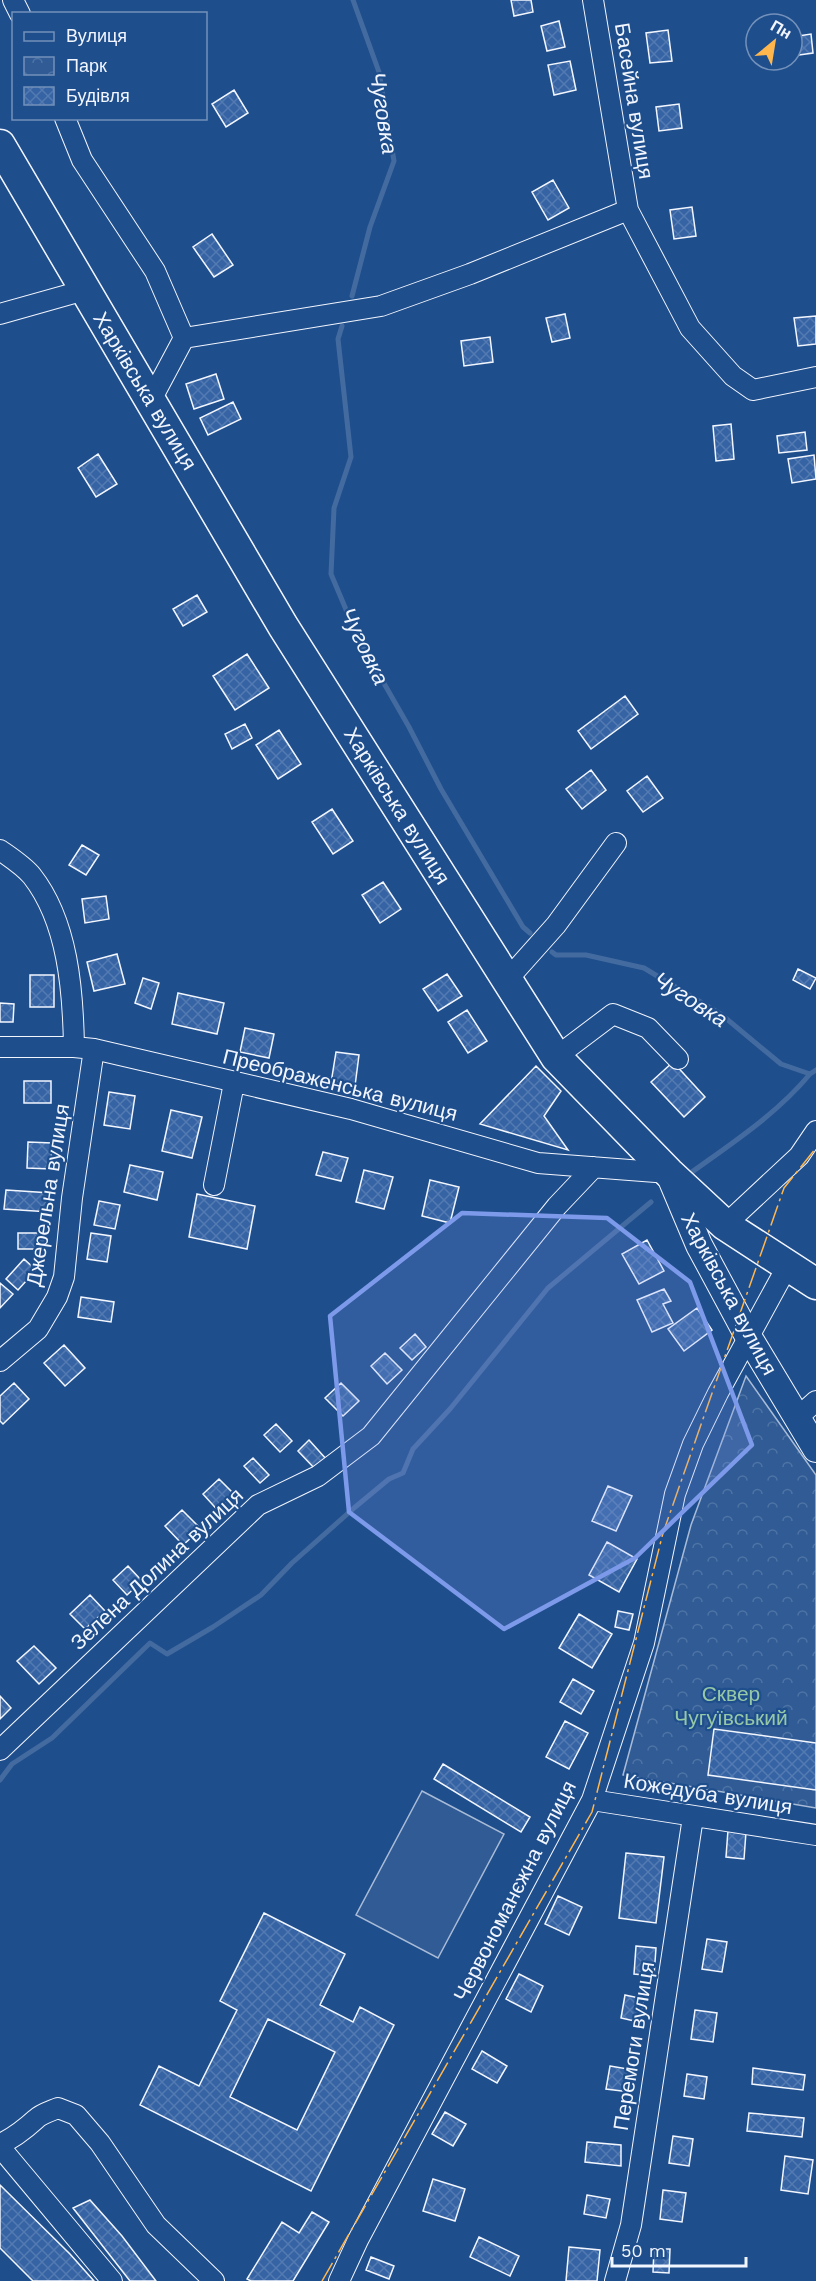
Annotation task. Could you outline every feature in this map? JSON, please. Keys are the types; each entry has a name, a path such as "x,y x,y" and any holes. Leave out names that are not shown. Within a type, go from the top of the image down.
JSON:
{"highway":[{"name":"Харківська вулиця","path":"0,145 284,626 556,1057 669,1173"},
{"path":"669,1173 725,1225 816,1284"}],"main road":[{"name":"Харківська вулиця","path":"669,1173 699,1245 748,1336 816,1449"}],"street":[{"name":"Басейна вулиця","path":"593,0 628,210 690,328 733,376 753,390 816,377"},
{"path":"66,120 82,159 155,270 184,338"},
{"path":"184,338 381,306 470,274 628,210"},
{"path":"0,314 85,290"},
{"path":"151,400 184,338"},
{"path":"507,980 556,925 616,843"},
{"path":"0,850 31,874 59,922 74,1019 74,1047"},
{"path":"556,1057 613,1014 648,1028 678,1059"},
{"name":"Преображенська вулиця","path":"0,1047 94,1049 351,1109 538,1163 669,1173"},
{"name":"Джерельна вулиця","path":"0,1362 38,1329 57,1297 64,1277 72,1198 94,1049"},
{"path":"214,1185 234,1083"},
{"path":"725,1225 799,1156 816,1131"},
{"name":"Зелена Долина вулиця","path":"0,1750 258,1505 318,1476 372,1436 557,1206 594,1167"},
{"name":"Червономанєжна вулиця","path":"339,2281 358,2240 592,1800 644,1643 675,1494 693,1444 748,1336 788,1265"},
{"path":"797,1418 816,1401"},
{"name":"Кожедуба вулиця","path":"592,1800 816,1835"},
{"name":"Перемоги вулиця","path":"615,2281 631,2225 693,1817"},
{"path":"112,2281 0,2145 24,2130 36,2117 57,2108 76,2115 100,2143 156,2225 214,2281"}],"highlighted area":[{"path":"462,1213 607,1218 690,1282 752,1445 635,1558 504,1629 349,1512 330,1316"}],"shaded area":[{"path":"422,1791 504,1834 438,1958 356,1915"}],"green space":[{"name":"Сквер Чугуївський","path":"746,1376 816,1475 816,1808 623,1775 691,1525"}],"building":[{"path":"511,0 531,0 533,12 514,16"},
{"path":"559,21 565,47 547,51 541,26"},
{"path":"668,30 672,61 650,63 646,33"},
{"path":"811,34 813,53 804,54 804,35"},
{"path":"570,61 576,90 554,95 548,65"},
{"path":"234,90 248,113 226,127 212,104"},
{"path":"679,104 682,128 659,131 656,107"},
{"path":"553,180 569,208 548,220 532,192"},
{"path":"692,207 696,236 674,239 670,210"},
{"path":"212,234 233,265 214,277 193,247"},
{"path":"565,314 570,338 552,342 546,318"},
{"path":"816,316 816,344 798,346 794,318"},
{"path":"490,337 493,362 464,366 461,341"},
{"path":"216,374 224,399 194,409 186,384"},
{"path":"233,402 241,419 208,435 200,418"},
{"path":"731,424 734,459 716,461 713,426"},
{"path":"805,432 807,450 779,453 777,436"},
{"path":"98,454 117,484 96,497 78,468"},
{"path":"814,455 816,479 792,483 788,459"},
{"path":"197,595 207,612 183,626 173,609"},
{"path":"247,654 269,688 235,710 213,676"},
{"path":"625,696 638,714 591,749 578,731"},
{"path":"245,724 252,738 232,749 225,734"},
{"path":"279,730 301,764 278,779 256,745"},
{"path":"591,770 606,790 582,809 566,789"},
{"path":"647,776 663,798 643,812 627,791"},
{"path":"332,809 353,841 333,854 312,822"},
{"path":"82,845 99,855 86,875 69,865"},
{"path":"383,882 401,909 380,923 362,895"},
{"path":"106,896 109,919 85,923 82,899"},
{"path":"117,954 125,984 94,991 87,962"},
{"path":"798,969 816,978 810,989 793,980"},
{"path":"447,974 462,996 438,1011 423,989"},
{"path":"30,975 54,975 54,1007 30,1007"},
{"path":"143,978 159,983 151,1009 135,1003"},
{"path":"178,993 224,1003 217,1034 172,1024"},
{"path":"0,1003 14,1004 13,1022 0,1022"},
{"path":"467,1010 487,1041 468,1053 448,1022"},
{"path":"245,1028 274,1034 269,1058 240,1052"},
{"path":"336,1052 359,1055 355,1086 331,1083"},
{"path":"673,1062 705,1097 684,1117 651,1082"},
{"path":"536,1066 561,1091 544,1116 568,1150 480,1124"},
{"path":"24,1081 51,1081 51,1103 24,1103"},
{"path":"109,1092 135,1096 130,1129 104,1125"},
{"path":"171,1110 202,1117 192,1158 162,1151"},
{"path":"28,1142 52,1143 51,1169 27,1168"},
{"path":"323,1152 348,1158 341,1181 316,1175"},
{"path":"130,1165 163,1172 157,1200 124,1192"},
{"path":"364,1170 393,1177 384,1209 356,1202"},
{"path":"430,1180 459,1187 450,1223 422,1216"},
{"path":"6,1190 51,1193 50,1212 4,1209"},
{"path":"197,1194 255,1206 247,1249 189,1237"},
{"path":"99,1201 120,1205 115,1229 94,1225"},
{"path":"18,1233 46,1233 46,1249 18,1249"},
{"path":"91,1233 111,1236 107,1262 87,1259"},
{"path":"647,1240 664,1271 639,1284 622,1254"},
{"path":"24,1259 36,1270 18,1290 6,1279"},
{"path":"0,1283 13,1294 0,1308"},
{"path":"664,1289 671,1301 663,1304 673,1323 652,1332 637,1300"},
{"path":"81,1297 114,1302 111,1322 78,1317"},
{"path":"697,1308 712,1330 684,1351 668,1329"},
{"path":"415,1334 426,1347 412,1360 400,1348"},
{"path":"64,1345 85,1368 65,1386 44,1363"},
{"path":"385,1353 402,1370 387,1384 371,1366"},
{"path":"14,1383 29,1399 3,1424 0,1421 0,1396"},
{"path":"341,1383 359,1401 343,1416 325,1398"},
{"path":"276,1424 292,1441 280,1452 264,1435"},
{"path":"309,1440 327,1460 316,1470 298,1451"},
{"path":"253,1458 269,1475 260,1483 244,1466"},
{"path":"219,1479 239,1499 222,1515 203,1494"},
{"path":"608,1486 632,1496 616,1531 592,1521"},
{"path":"182,1510 201,1529 183,1545 165,1526"},
{"path":"607,1542 637,1559 619,1592 589,1575"},
{"path":"128,1566 142,1581 127,1595 113,1580"},
{"path":"90,1595 105,1611 85,1629 70,1614"},
{"path":"618,1611 633,1614 629,1630 615,1627"},
{"path":"579,1614 612,1634 592,1668 559,1648"},
{"path":"34,1646 56,1668 39,1684 17,1661"},
{"path":"573,1679 594,1691 581,1714 560,1702"},
{"path":"0,1696 11,1708 0,1719"},
{"path":"565,1721 588,1733 569,1769 546,1757"},
{"path":"714,1729 816,1743 816,1790 708,1775"},
{"path":"443,1764 530,1817 521,1832 434,1779"},
{"path":"728,1830 746,1832 744,1859 726,1857"},
{"path":"626,1853 664,1857 656,1923 619,1918"},
{"path":"558,1896 582,1907 569,1935 545,1924"},
{"path":"264,1913 345,1954 320,2005 353,2022 360,2007 394,2025 311,2191 140,2105 159,2066 199,2086 237,2010 220,2001","holes":["268,2019 335,2052 297,2130 230,2097"]},
{"path":"707,1939 727,1942 722,1972 702,1969"},
{"path":"636,1946 656,1948 654,1976 634,1974"},
{"path":"519,1974 543,1986 531,2012 506,1999"},
{"path":"625,1995 644,1999 639,2022 621,2018"},
{"path":"695,2010 717,2013 713,2042 691,2039"},
{"path":"482,2051 507,2066 497,2083 472,2069"},
{"path":"610,2066 634,2070 630,2092 606,2089"},
{"path":"753,2068 805,2075 803,2090 752,2084"},
{"path":"687,2074 707,2077 704,2099 684,2096"},
{"path":"445,2112 466,2124 453,2146 432,2134"},
{"path":"749,2113 804,2118 802,2137 747,2131"},
{"path":"673,2136 693,2139 689,2166 669,2163"},
{"path":"587,2142 621,2145 621,2166 585,2162"},
{"path":"785,2156 813,2160 808,2194 781,2190"},
{"path":"433,2179 465,2189 455,2221 423,2211"},
{"path":"0,2185 94,2281 33,2281 0,2248"},
{"path":"663,2190 686,2193 682,2222 660,2219"},
{"path":"587,2195 610,2199 606,2218 584,2214"},
{"path":"90,2200 122,2236 156,2281 130,2281 73,2208"},
{"path":"312,2212 329,2222 293,2281 251,2281 247,2279 282,2222 299,2233"},
{"path":"479,2237 519,2256 510,2276 470,2257"},
{"path":"569,2247 600,2250 597,2281 566,2281"},
{"path":"654,2249 670,2249 669,2273 653,2272"},
{"path":"371,2257 394,2266 389,2279 366,2270"}],"waterway":[{"name":"Чуговка","path":"352,296 370,227 394,161 379,72 353,0"},
{"name":"Чуговка","path":"342,326 338,339 351,457 334,508 331,574 358,638 409,727 441,789 523,927 530,933"},
{"name":"Чуговка","path":"552,952 556,955 586,955 644,968 722,1015 781,1064 810,1074 816,1070"},
{"path":"685,1177 767,1117 810,1074"},
{"path":"0,1780 12,1764 52,1738 150,1643 167,1654 261,1595 292,1563 354,1508 389,1479 403,1473 413,1449 450,1409 548,1288 651,1202"}],"power":[{"path":"322,2281 592,1812 663,1533 784,1188 816,1148"}]}
